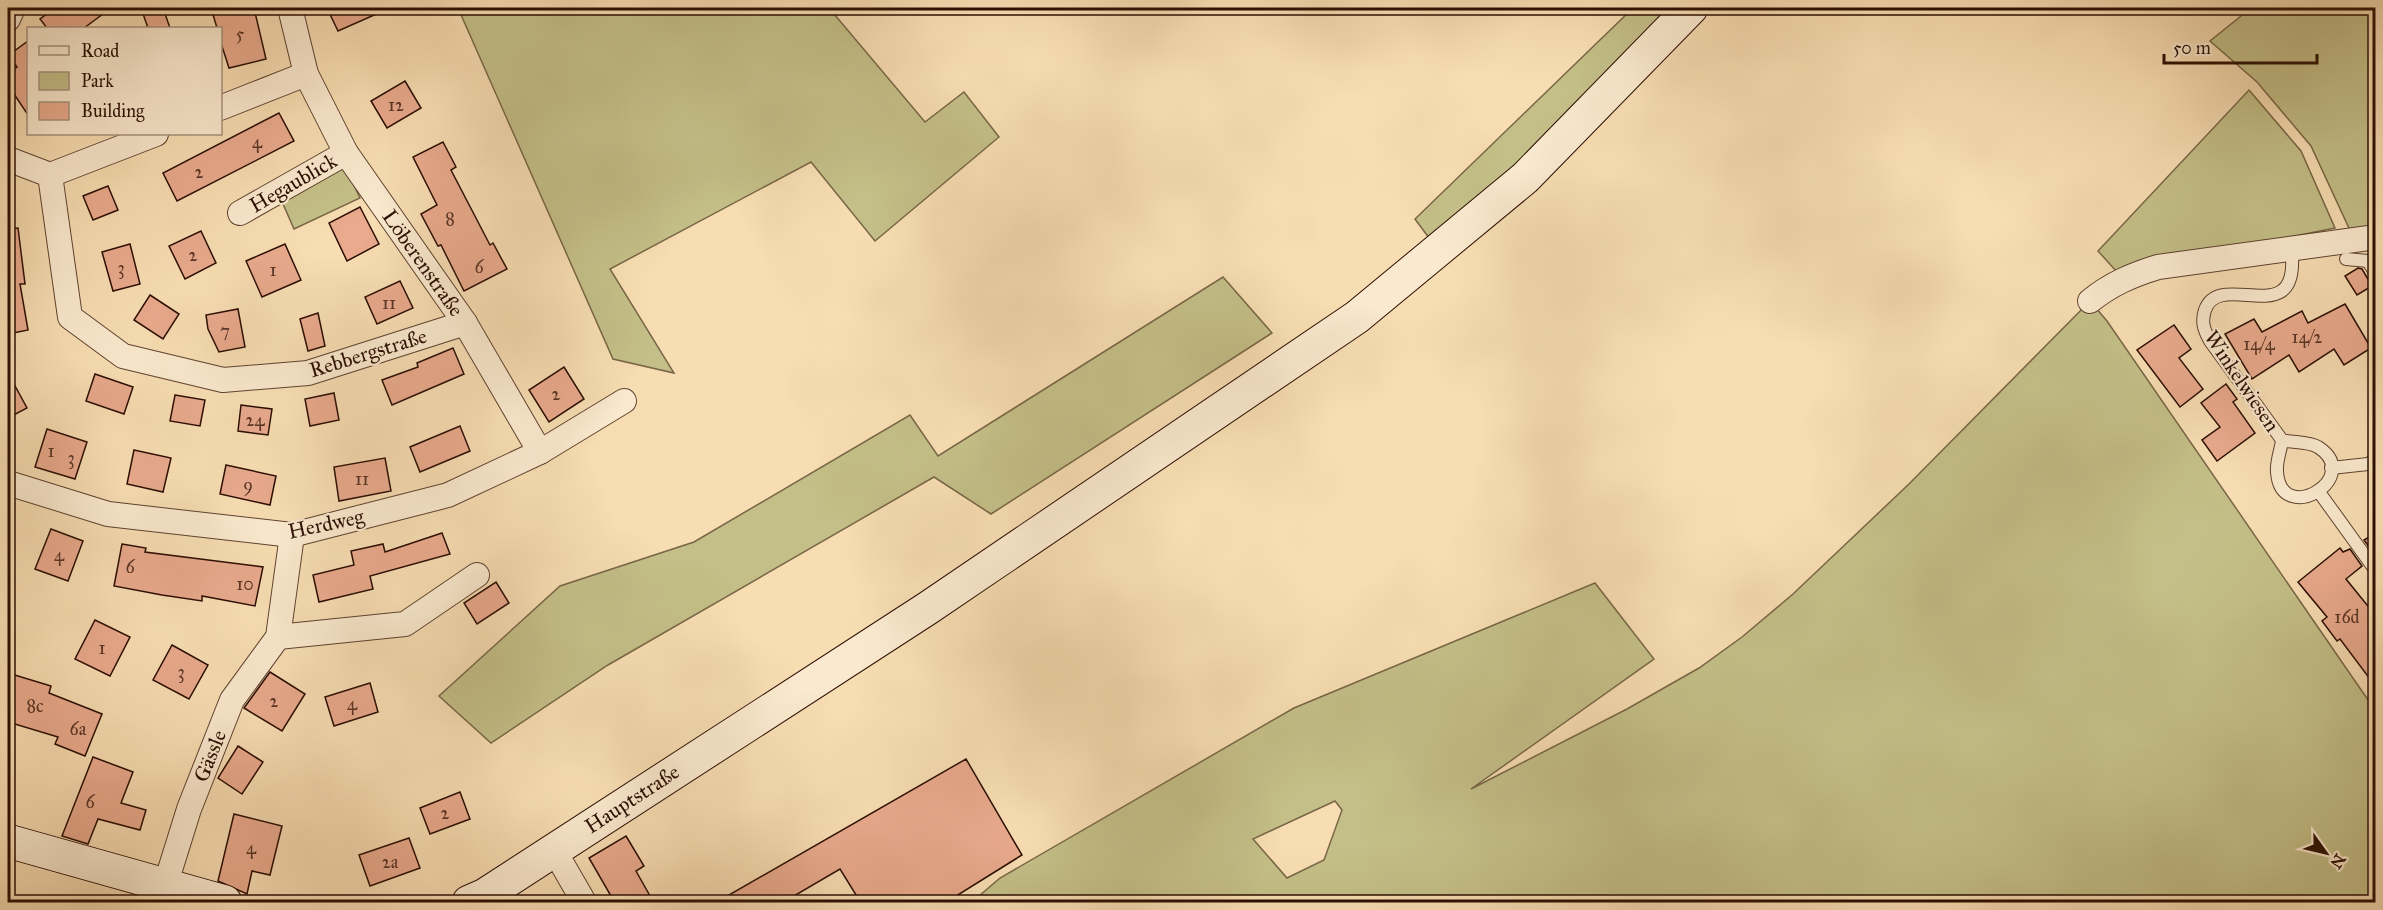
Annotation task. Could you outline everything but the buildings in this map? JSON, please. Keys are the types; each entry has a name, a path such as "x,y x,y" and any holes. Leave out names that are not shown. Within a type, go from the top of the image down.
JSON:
{"main road":[{"name":"Hauptstraße","path":"469,903 796,695 1357,317 1525,178 1691,8"},
{"path":"8,841 171,894 225,903"}],"street":[{"path":"8,19 13,8"},
{"name":"Löberenstraße","path":"290,8 306,74 346,153 465,323 540,452"},
{"path":"222,107 306,74"},
{"path":"8,159 50,176 153,135"},
{"name":"Hegaublick","path":"240,213 346,153"},
{"name":"Rebbergstraße","path":"50,176 70,317 123,356 223,380 308,373 465,323"},
{"path":"2090,302 2107,288 2128,277 2158,267 2376,237"},
{"name":"Herdweg","path":"8,483 108,514 292,535 448,495 540,452 624,401"},
{"name":"Gässle","path":"171,894 189,809 232,700 278,637 292,535"},
{"path":"278,637 405,624 477,575"},
{"path":"554,850 584,903"}],"lane":[{"name":"Winkelwiesen","path":"2291,247 2293,278 2283,291 2273,295 2219,296 2208,304 2203,330 2282,440 2317,446 2325,453 2331,468"},
{"path":"2346,259 2368,261 2376,274"},
{"name":"Winkelwiesen","path":"2282,440 2276,470 2281,485 2287,492 2301,497 2319,492"},
{"path":"2376,459 2368,464 2331,468 2328,481 2319,492 2376,572"}],"green space":[{"path":"458,8 829,8 925,122 964,92 999,137 875,241 811,162 610,269 674,373 613,359"},
{"path":"1633,8 1691,8 1438,250 1415,219"},
{"path":"2251,8 2375,8 2375,237 2354,239 2311,146 2257,82 2210,41"},
{"path":"2249,90 2301,151 2335,228 2117,272 2098,251"},
{"path":"343,162 360,198 294,229 280,197"},
{"path":"1223,277 1272,333 991,514 934,477 608,665 491,743 439,696 560,586 694,542 910,415 938,456"},
{"path":"2090,301 2107,321 2375,710 2375,902 972,902 1000,878 1294,708 1595,583 1654,659 1471,789 1627,709 1699,668 1742,637 1793,594 1909,484","holes":["1335,801 1342,810 1324,860 1287,878 1253,839"]}]}
